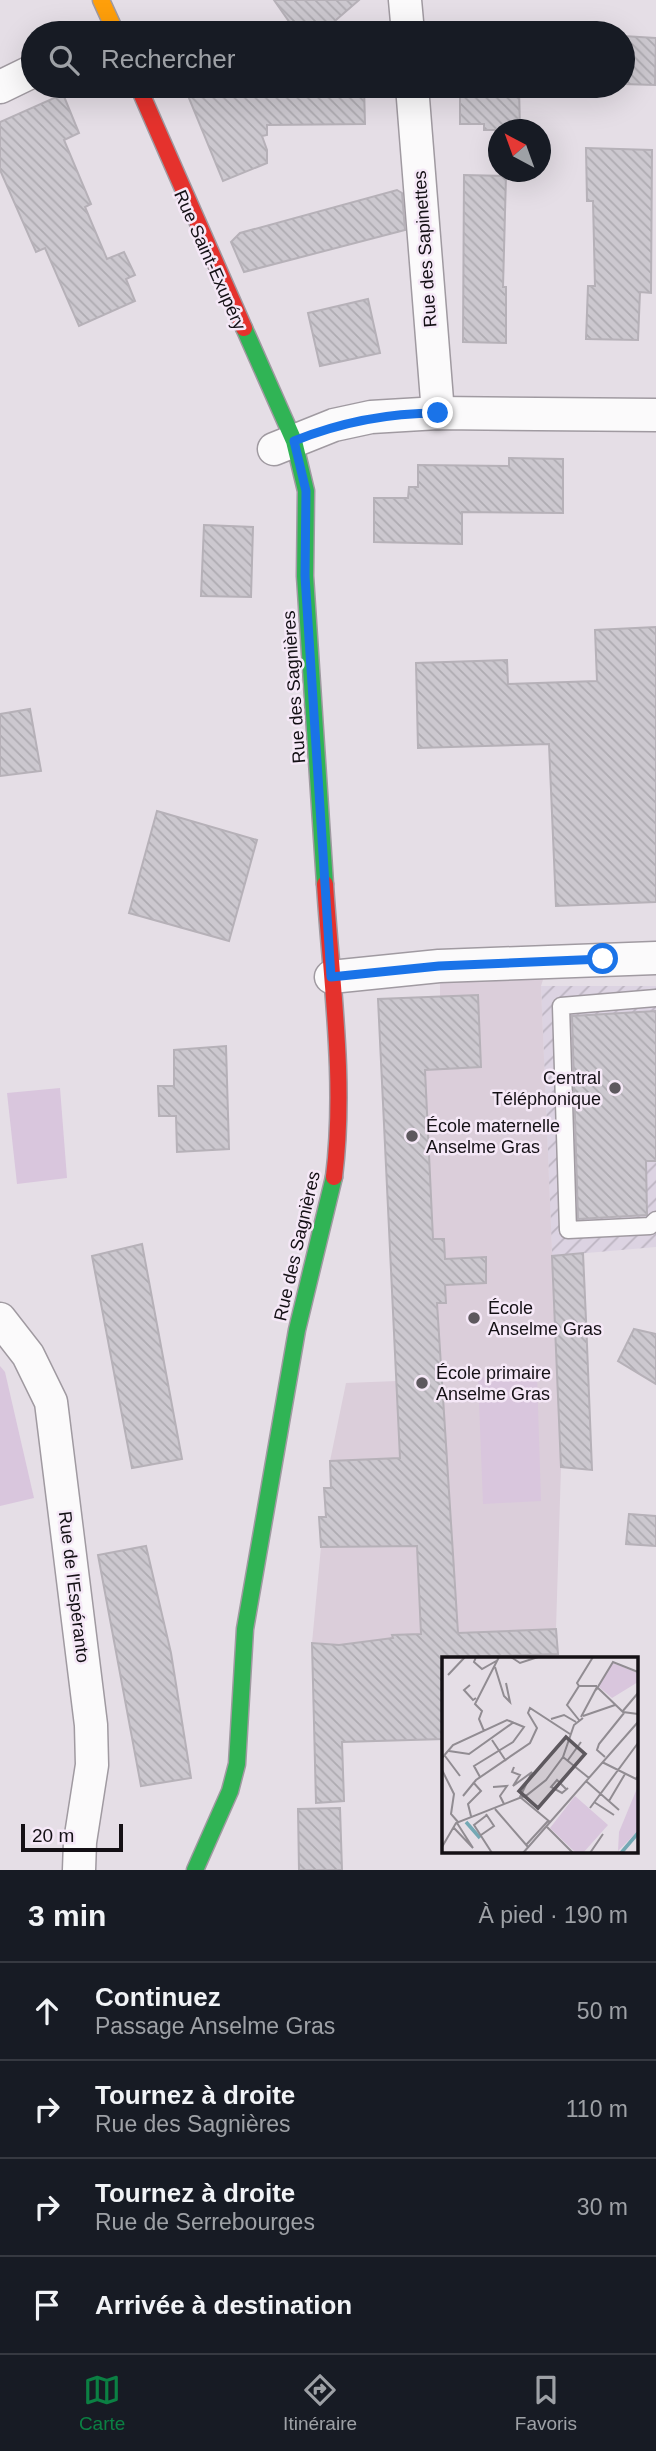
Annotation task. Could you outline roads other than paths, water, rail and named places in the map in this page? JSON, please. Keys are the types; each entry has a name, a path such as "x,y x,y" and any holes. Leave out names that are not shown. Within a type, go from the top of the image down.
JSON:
{"main road":[{"path":"101,0 109,21"},
{"name":"Rue Saint-Exupéry","path":"143,98 278,445"},
{"name":"Rue des Sagnières","path":"195,1870 230,1791 237,1764 245,1629 297,1330 334,1175 336,1057 305,576 306,491 278,445"},
{"name":"Rue des Sagnières","path":"290,510 305,576"}],"street":[{"path":"405,0 407,21"},
{"path":"0,87 21,77"},
{"name":"Rue des Sapinettes","path":"413,98 438,413"},
{"path":"278,445 334,425 371,417 438,413 656,415"},
{"path":"331,977 439,966 656,958"},
{"name":"Rue de l'Espéranto","path":"0,1319 28,1355 51,1402 91,1725 92,1765 80,1842 79,1870"}],"lane":[{"path":"656,998 561,1006 568,1230 650,1226 656,1220"}],"place":[{"name":"Central Téléphonique","path":"615,1088"},
{"name":"École maternelle Anselme Gras","path":"412,1136"},
{"name":"École Anselme Gras","path":"474,1318"},
{"name":"École primaire Anselme Gras","path":"422,1383"}]}
